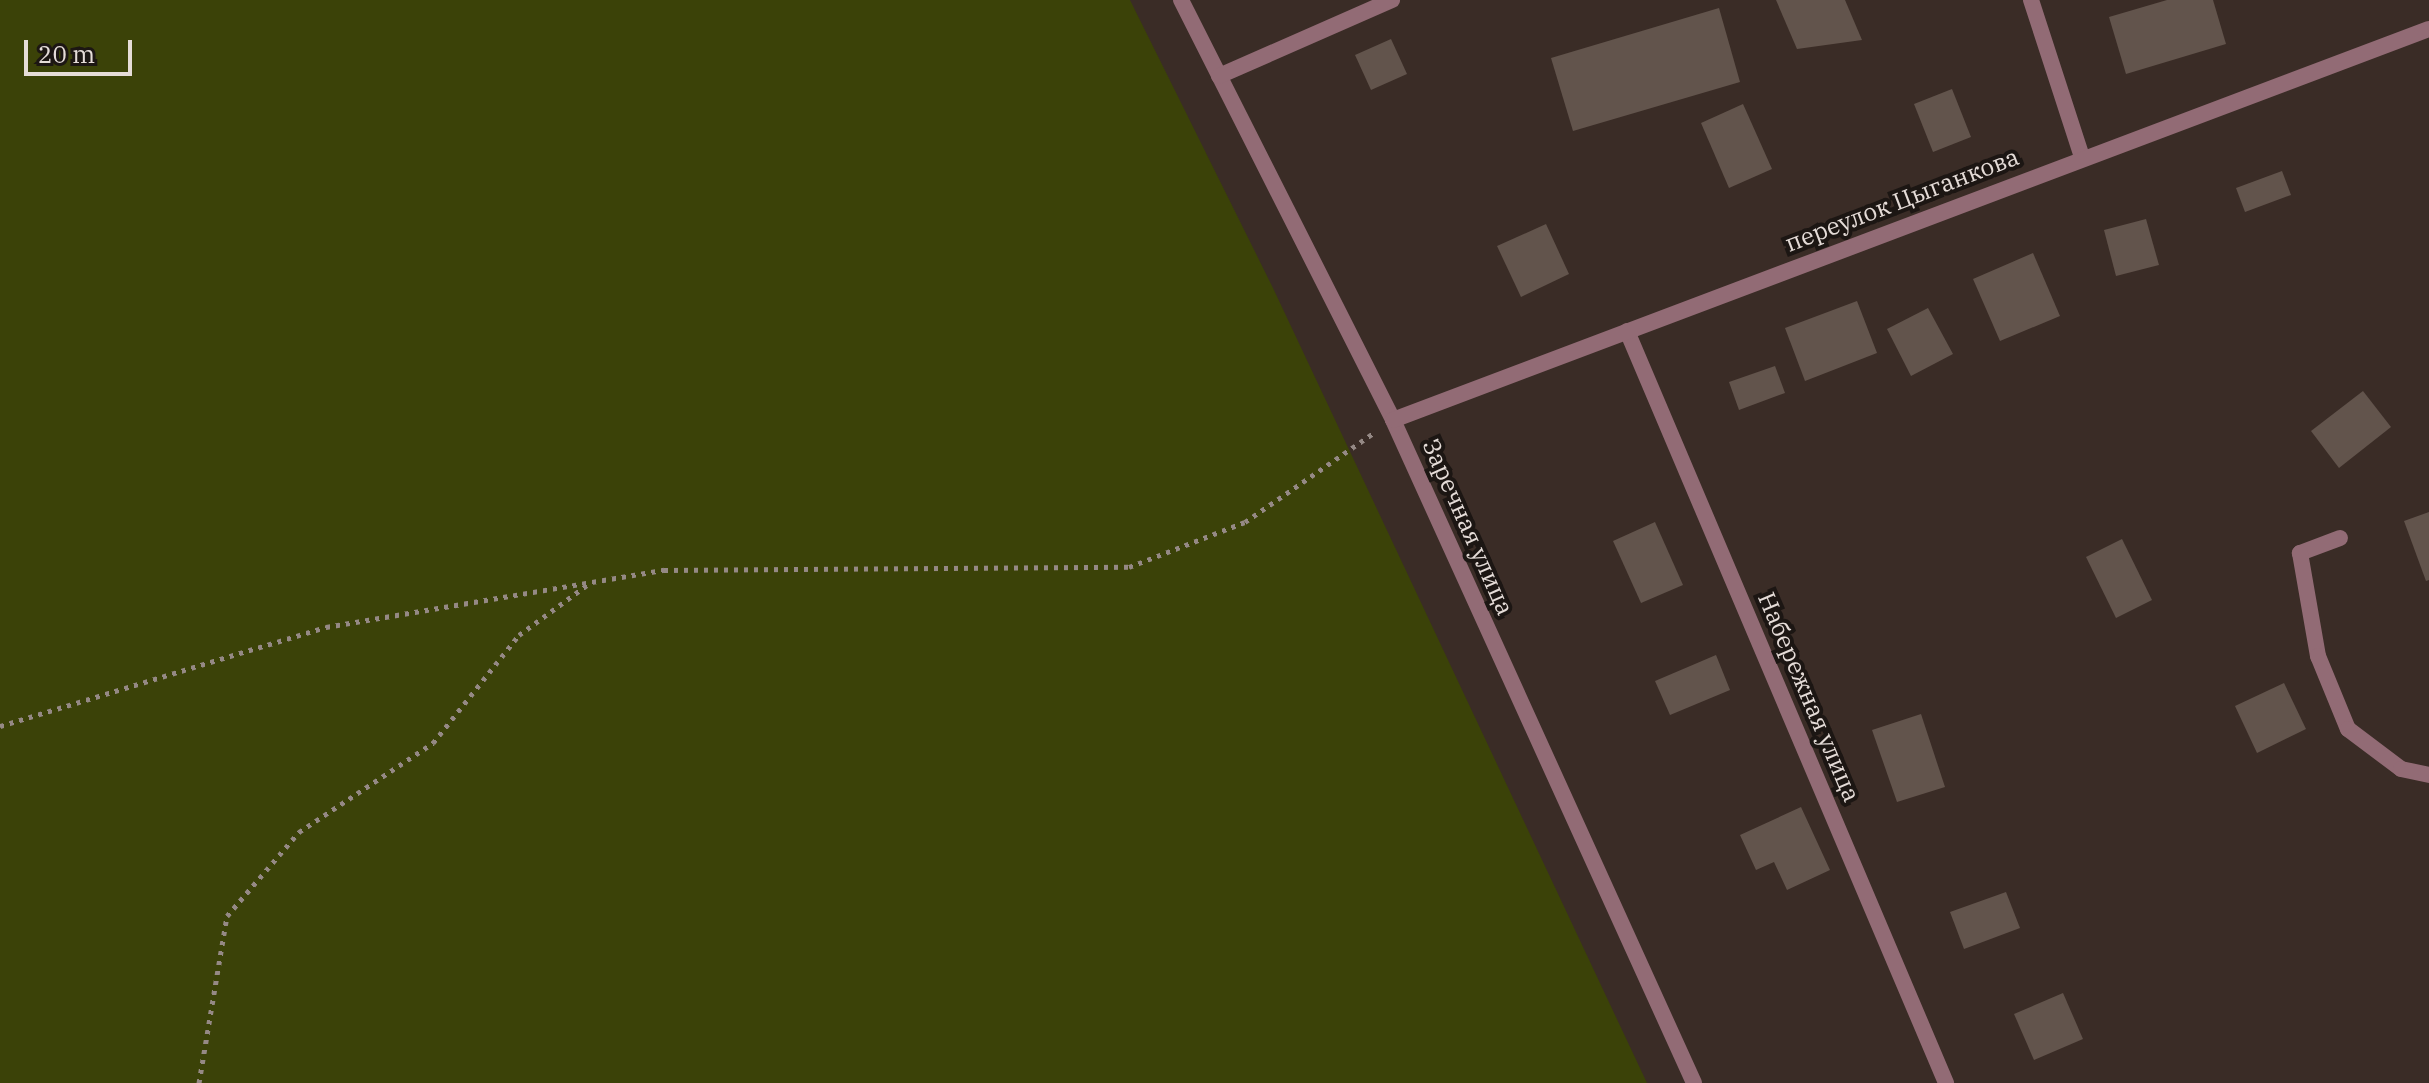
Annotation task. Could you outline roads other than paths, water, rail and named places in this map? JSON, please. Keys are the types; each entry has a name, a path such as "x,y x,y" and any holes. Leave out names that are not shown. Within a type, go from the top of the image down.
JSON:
{"street":[{"name":"Заречная улица","path":"1181,0 1393,420 1694,1083"},
{"path":"1219,76 1392,0"},
{"path":"2031,0 2082,157"},
{"name":"переулок Цыганкова","path":"1393,420 2082,157 2429,29"},
{"name":"Набережная улица","path":"1627,331 1946,1083"},
{"path":"2340,538 2300,553 2318,656 2348,729 2401,769 2429,775"}]}
